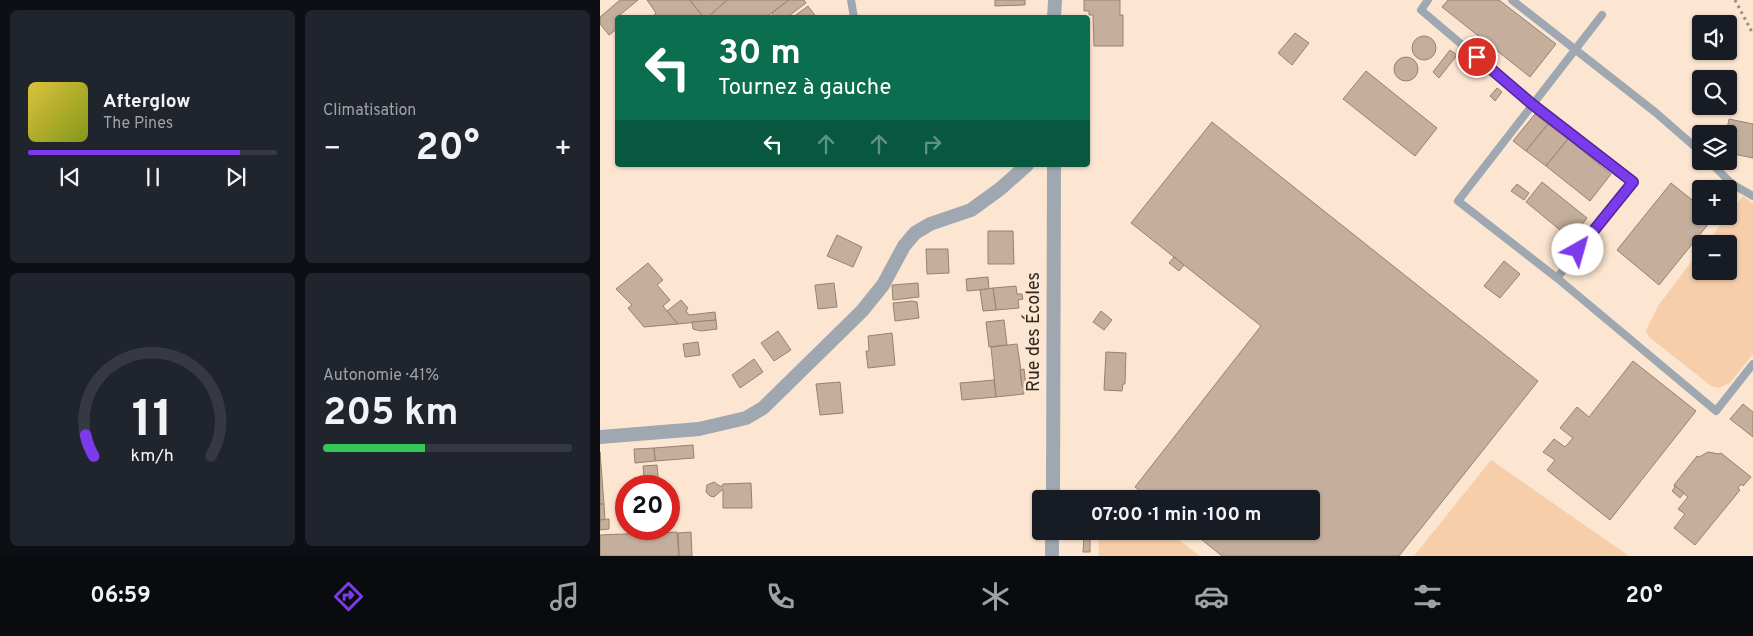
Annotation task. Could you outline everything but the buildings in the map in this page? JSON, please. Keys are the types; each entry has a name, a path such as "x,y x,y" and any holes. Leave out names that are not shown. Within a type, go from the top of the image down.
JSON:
{"street":[{"path":"1054,15 1055,0"},
{"path":"600,437 699,429 746,418 764,408 862,311 883,284 904,246 916,233 930,224 971,210 1000,189 1025,167"},
{"name":"Rue des Écoles","path":"1053,490 1054,167"},
{"path":"1052,540 1052,556"}],"lane":[{"path":"851,0 854,15"},
{"path":"1428,0 1421,10 1532,104 1633,182 1557,278"},
{"path":"1512,0 1655,112 1692,144"},
{"path":"1602,16 1458,202 1557,278 1716,411 1753,364"},
{"path":"1719,170 1732,184 1753,196"}],"path":[{"path":"1735,0 1753,34"}],"shaded area":[{"path":"1743,196 1753,204 1753,354 1730,383 1718,388 1711,386 1649,337 1646,331 1658,306 1692,261 1692,280 1737,280 1737,235 1713,235 1720,225 1737,225 1737,204"},
{"path":"1491,460 1629,556 1414,556"},
{"path":"1098,540 1179,540 1200,556 1099,556"}],"route":[{"path":"1477,57 1532,104 1633,182 1578,250"}]}
